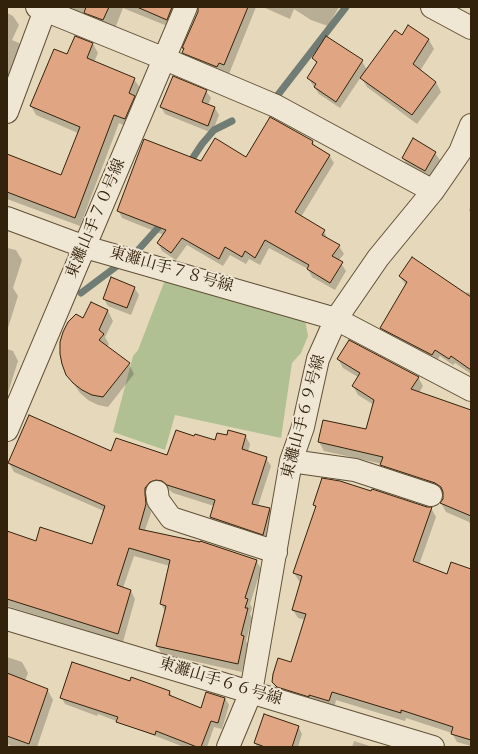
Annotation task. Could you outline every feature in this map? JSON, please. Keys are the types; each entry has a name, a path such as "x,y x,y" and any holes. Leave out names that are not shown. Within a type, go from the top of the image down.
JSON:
{"street":[{"name":"東灘山手７０号線","path":"7,430 186,7"},
{"path":"432,7 471,28"},
{"path":"7,112 46,9 276,106 433,191"},
{"name":"東灘山手６９号線","path":"228,747 251,692 291,461 303,427 318,359 336,319 378,258 433,191 465,155 471,125"},
{"name":"東灘山手７８号線","path":"7,218 85,246 336,319 471,390"},
{"path":"291,461 355,470 431,495"},
{"path":"157,492 158,500 171,518 276,552"},
{"name":"東灘山手６６号線","path":"7,618 433,747"}],"green space":[{"path":"165,280 305,320 308,336 301,353 292,363 281,438 175,415 165,450 113,432 133,356 138,350"}],"building":[{"path":"86,7 109,7 103,20 84,13"},
{"path":"137,7 172,7 167,20"},
{"path":"198,7 248,7 224,65 219,63 217,67 182,53 184,48 182,48 198,12"},
{"path":"408,25 429,39 413,64 436,82 412,115 360,78 395,30 402,35"},
{"path":"75,36 93,43 87,58 135,78 129,93 135,96 125,119 114,115 75,218 7,192 7,154 61,175 80,127 30,106 54,49 67,54"},
{"path":"326,36 363,60 336,102 314,87 316,84 307,78 317,62 312,58"},
{"path":"173,76 207,90 202,102 215,107 208,126 160,107"},
{"path":"270,117 313,141 312,144 330,155 295,212 325,230 322,235 340,245 332,256 343,262 330,283 307,269 309,265 265,240 255,258 245,251 242,257 225,247 219,259 182,238 171,253 157,243 166,230 117,211 144,139 201,161 215,138 246,157"},
{"path":"413,138 436,152 425,171 402,158"},
{"path":"412,257 471,297 471,370 451,356 449,359 435,350 432,355 380,328 407,282 399,276"},
{"path":"111,277 135,287 127,308 103,299"},
{"path":"91,302 108,310 99,330 104,334 99,340 130,363 103,397 92,395 73,383 66,375 60,354 60,342 68,322 76,314 83,318"},
{"path":"349,340 419,377 411,389 471,410 471,516 440,503 443,499 443,492 441,487 435,483 380,465 383,457 318,442 323,420 366,429 374,400 352,386 360,373 337,359"},
{"path":"29,415 111,451 116,438 167,455 176,430 194,436 195,434 215,440 217,433 227,435 228,430 246,435 242,449 267,457 252,504 270,508 263,535 210,517 215,500 167,485 162,481 156,480 150,482 145,488 146,504 139,529 200,541 257,560 245,598 248,599 245,608 248,608 241,635 244,636 238,664 156,646 166,606 160,604 170,560 129,548 117,585 131,590 118,634 7,599 7,531 36,541 40,527 92,544 105,506 8,463"},
{"path":"322,478 340,481 371,491 372,489 427,507 432,507 413,561 447,574 451,562 471,569 471,740 451,734 453,727 401,710 401,713 332,692 329,701 309,695 309,697 277,687 272,682 278,658 291,662 306,614 292,610 302,576 293,573 316,506 313,505"},
{"path":"72,662 130,681 131,677 170,691 169,695 201,708 206,692 225,698 218,723 211,721 201,747 197,747 156,731 155,735 116,722 118,717 60,698"},
{"path":"7,673 48,689 29,744 7,736"},
{"path":"264,714 299,726 292,747 265,747 254,743"}],"waterway":[{"path":"277,96 346,7"},
{"path":"188,165 202,144 214,130 232,121"},
{"path":"139,249 165,220"},
{"path":"81,293 117,266"}]}
